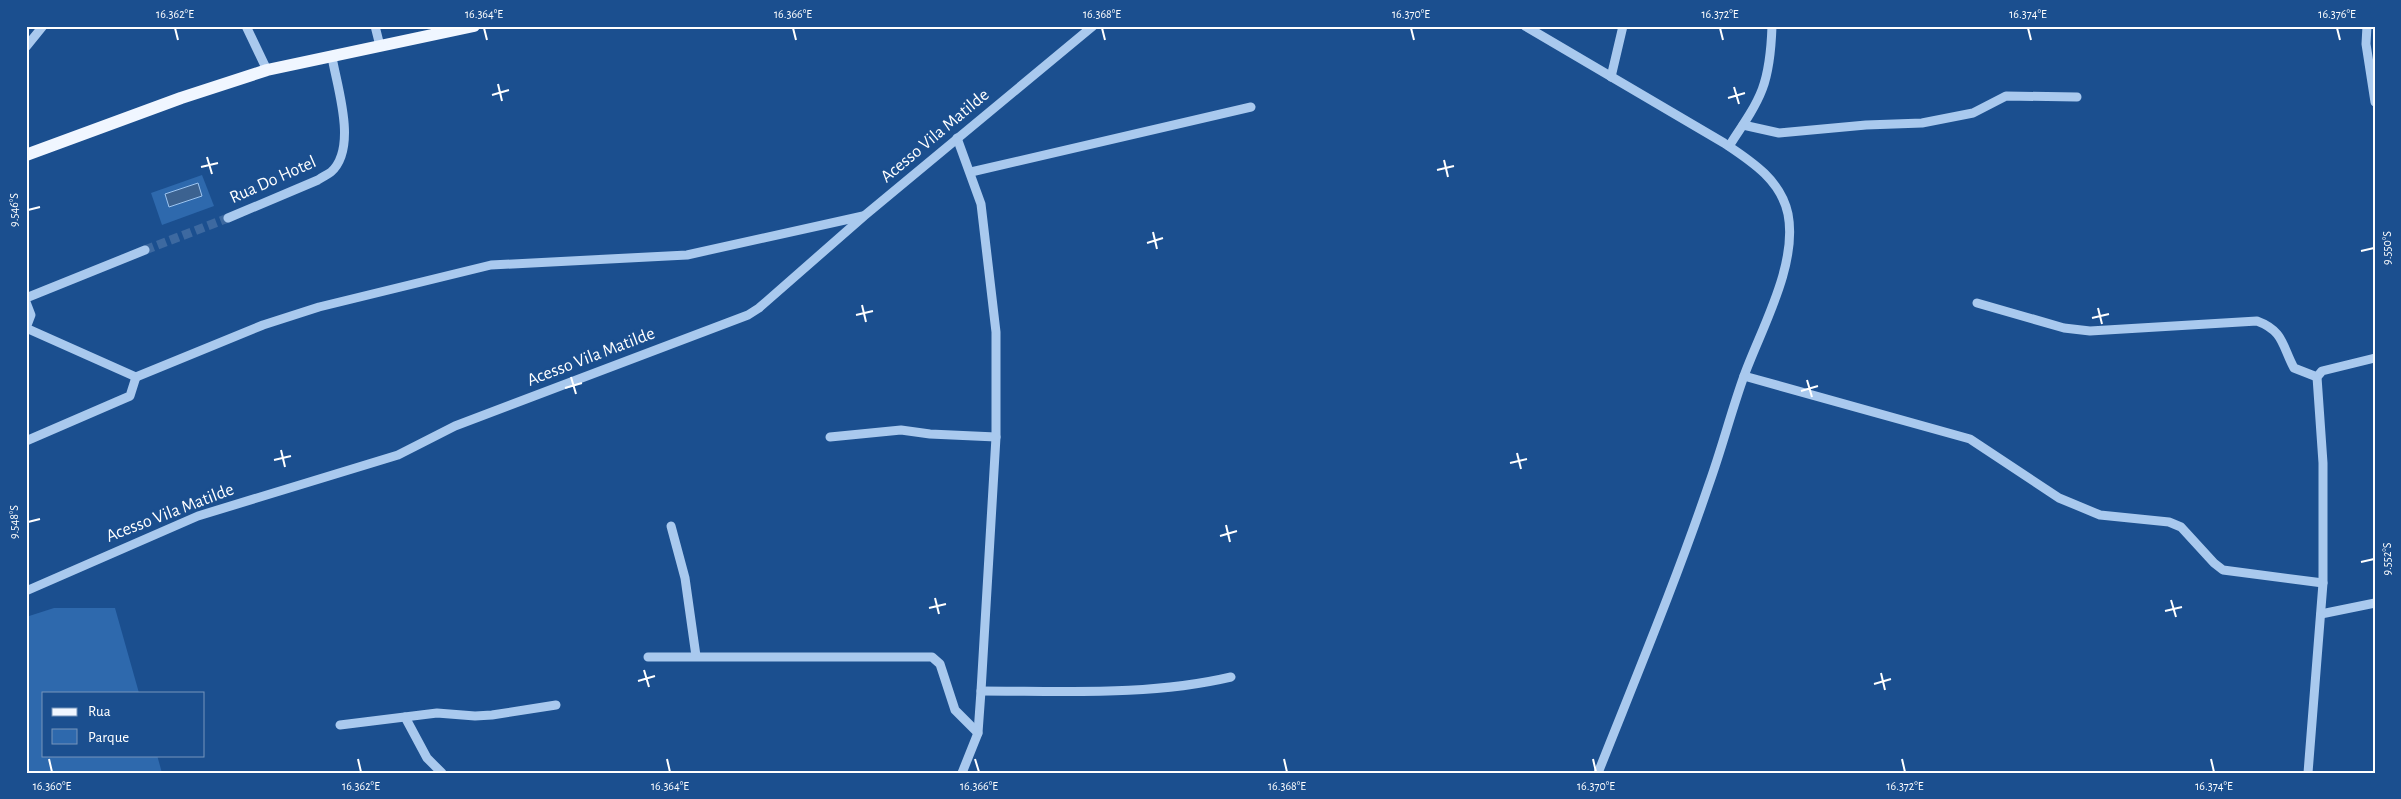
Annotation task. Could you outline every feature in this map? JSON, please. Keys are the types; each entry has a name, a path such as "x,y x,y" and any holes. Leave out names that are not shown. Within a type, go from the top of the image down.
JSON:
{"main road":[{"path":"26,155 181,98 267,70 474,26"}],"street":[{"path":"26,47 43,26"},
{"path":"246,26 267,70"},
{"path":"376,26 380,46"},
{"name":"Acesso Vila Matilde","path":"26,591 198,516 398,455 455,426 748,315 759,308 864,216 1093,26"},
{"path":"1525,26 1729,146 1755,164 1769,177 1788,213 1790,232 1786,260 1777,294 1744,376 1709,484 1598,773"},
{"path":"1611,77 1623,26"},
{"path":"1729,146 1764,90 1772,57 1772,26"},
{"path":"2367,26 2366,44 2375,102"},
{"name":"Rua Do Hotel","path":"228,218 318,180 331,172 339,161 344,143 345,125 332,57"},
{"path":"1743,125 1779,133 1866,125 1922,123 1973,113 2006,96 2077,97"},
{"path":"971,172 1251,107"},
{"path":"957,138 971,172 981,204 996,332 996,437 978,733 962,773"},
{"path":"26,302 31,315 26,328 136,377 263,326 318,307 491,265 687,255 864,216"},
{"path":"26,298 145,250"},
{"path":"1977,303 2064,328 2090,331 2257,321 2269,325 2279,334 2294,368 2317,377"},
{"path":"2308,773 2323,583 2323,463 2317,377 2322,371 2375,358"},
{"path":"1744,376 1970,439 2059,498 2100,514 2169,522 2181,528 2207,557 2223,570 2323,583"},
{"path":"26,441 130,396 136,377"},
{"path":"830,437 894,430 930,434 996,437"},
{"path":"671,526 685,578 696,656"},
{"path":"2321,614 2375,603"},
{"path":"648,657 932,656 940,664 955,710 978,733"},
{"path":"981,691 1142,690 1191,686 1231,677"},
{"path":"340,725 437,713 475,716 556,705"},
{"path":"405,717 428,758 442,773"}],"green space":[{"path":"202,175 214,206 162,225 151,193"},
{"path":"54,608 115,608 139,692 42,692 42,756 157,756 162,773 26,773 26,617"}],"shaded area":[{"path":"198,183 202,196 169,207 165,194"}],"tunnel":[{"path":"145,250 228,218"}]}
